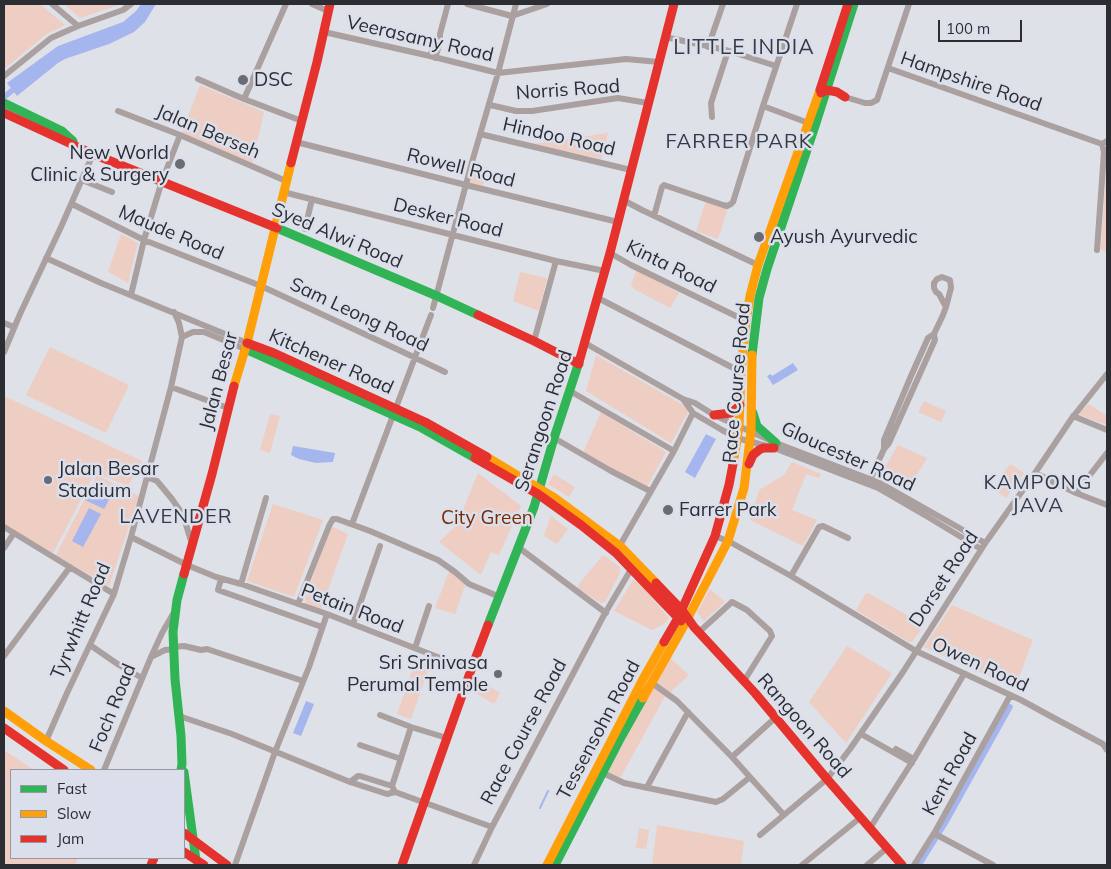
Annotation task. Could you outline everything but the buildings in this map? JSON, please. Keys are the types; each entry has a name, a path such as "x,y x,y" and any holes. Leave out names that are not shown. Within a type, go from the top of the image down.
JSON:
{"street":[{"path":"52,4 78,26"},
{"path":"4,76 51,38 123,10 131,4"},
{"path":"244,99 286,4"},
{"path":"312,4 329,7"},
{"path":"433,57 440,42 448,4"},
{"path":"467,4 512,16 546,4"},
{"path":"352,524 432,312 516,4"},
{"name":"Serangoon Road","path":"402,865 471,670 539,491 554,438 580,364 674,4"},
{"path":"708,47 723,4"},
{"path":"654,216 662,186 666,185 723,205 731,204 797,4"},
{"name":"Race Course Road","path":"683,618 728,541 744,488 750,431 752,354 759,298 848,4"},
{"path":"841,95 819,101 821,93 826,90 854,4"},
{"path":"888,68 908,5"},
{"name":"Jalan Besar","path":"183,769 180,716 175,679 173,632 176,608 246,346 329,7"},
{"name":"Veerasamy Road","path":"324,32 498,74 626,59 659,62"},
{"path":"665,37 728,51 776,66"},
{"path":"712,117 711,103 728,51"},
{"name":"Hampshire Road","path":"841,95 865,103 874,102 879,96 888,68 1105,142"},
{"path":"832,73 833,83 841,95"},
{"path":"198,79 302,121"},
{"path":"826,90 841,95"},
{"name":"Norris Road","path":"490,105 516,112 618,98 648,103"},
{"name":"Syed Alwi Road","path":"4,103 62,131 79,146"},
{"path":"763,106 812,124"},
{"name":"Jalan Berseh","path":"118,111 180,135 286,181"},
{"name":"Syed Alwi Road","path":"8,115 93,154 245,214 437,296 580,364"},
{"name":"Race Course Road","path":"683,618 715,536 729,485 739,427 741,372 746,321 758,265 812,124"},
{"name":"Hindoo Road","path":"480,134 631,170"},
{"path":"131,295 144,240 162,181 180,135"},
{"name":"Rowell Road","path":"296,142 618,222"},
{"path":"1097,250 1105,142"},
{"path":"4,352 93,154"},
{"path":"82,180 112,192"},
{"name":"Desker Road","path":"283,192 605,271"},
{"path":"304,229 312,199"},
{"path":"624,200 758,265"},
{"name":"Maude Road","path":"72,204 144,240 260,286"},
{"name":"Kinta Road","path":"610,254 746,321"},
{"name":"Kitchener Road","path":"46,258 174,312 246,346 274,353 395,412 539,491"},
{"path":"534,341 556,260"},
{"name":"Sam Leong Road","path":"260,286 445,372"},
{"path":"598,298 741,372"},
{"path":"869,482 918,379 935,340 934,334 946,307"},
{"name":"Tyrwhitt Road","path":"46,741 114,594 171,387 182,337 174,312"},
{"path":"4,322 14,327"},
{"path":"182,337 193,332 204,332 246,346"},
{"name":"Gloucester Road","path":"585,343 683,399 695,402 714,415 750,431 775,446 869,482 928,517 983,546"},
{"name":"Dorset Road","path":"760,835 827,779 862,732 983,546 1035,473 1072,416 1107,374"},
{"path":"171,387 228,408"},
{"path":"570,391 674,451"},
{"path":"618,549 674,451 693,413 683,399"},
{"path":"751,403 757,426 775,446"},
{"path":"714,415 731,413 740,405"},
{"name":"Gloucester Road","path":"693,413 737,438 775,446"},
{"path":"1072,416 1107,430"},
{"path":"554,438 650,491"},
{"path":"746,468 753,455 759,450 775,446"},
{"path":"1076,493 1107,452"},
{"path":"1035,473 1076,493 1107,505"},
{"path":"147,477 157,481 181,512 192,544"},
{"path":"539,491 581,525 618,549 696,630 732,602 747,610 770,631 772,635 744,681"},
{"path":"241,584 266,498"},
{"path":"298,604 333,519 352,524 438,560 469,584 500,596"},
{"path":"791,576 819,527 823,526 848,538"},
{"path":"4,527 114,594"},
{"path":"4,548 14,533"},
{"name":"Owen Road","path":"715,536 728,541 791,576 916,651 1010,696 1106,746"},
{"name":"Petain Road","path":"131,537 187,565 327,614 471,670"},
{"path":"353,624 380,546"},
{"path":"518,547 606,612"},
{"name":"Race Course Road","path":"474,865 492,827 606,612 634,565"},
{"path":"4,656 70,567"},
{"name":"Petain Road","path":"221,578 218,590 322,628"},
{"path":"415,648 429,606"},
{"name":"Foch Road","path":"104,769 151,657 176,608"},
{"path":"235,865 327,614"},
{"name":"Tessensohn Road","path":"555,865 652,683 683,618"},
{"name":"Tessensohn Road","path":"547,865 643,679 683,618"},
{"name":"Rangoon Road","path":"696,630 744,681 902,865"},
{"path":"90,645 118,665 142,678"},
{"path":"174,648 184,646 201,650 207,649 303,681"},
{"name":"Foch Road","path":"151,657 174,648"},
{"path":"870,828 913,761 964,674"},
{"path":"652,683 677,701 732,757 784,815"},
{"name":"Kent Road","path":"914,865 935,835 1010,696"},
{"path":"4,711 89,769"},
{"path":"647,787 688,712"},
{"path":"380,715 447,738"},
{"path":"180,716 232,734 350,782 387,794 393,789 411,727"},
{"path":"732,757 775,718"},
{"path":"4,728 63,769"},
{"path":"862,732 913,761"},
{"path":"360,745 401,759"},
{"path":"603,773 624,783 716,802 723,799 750,777"},
{"name":"Jalan Besar","path":"185,782 196,860"},
{"path":"393,789 492,827"},
{"path":"802,865 861,817"},
{"path":"185,834 228,865"},
{"path":"935,835 993,865"},
{"path":"866,865 887,848"},
{"path":"185,853 204,865"}],"green space":[{"path":"4,4 40,4 65,25 47,34 4,69"},
{"path":"64,4 121,4 80,18"},
{"path":"200,85 264,112 252,165 181,135"},
{"path":"608,133 602,159 534,144"},
{"path":"1107,154 1107,253 1101,249"},
{"path":"472,164 488,168 483,186 468,183"},
{"path":"706,201 728,208 718,239 696,231"},
{"path":"121,234 138,243 128,283 108,272"},
{"path":"637,270 679,293 670,308 634,289 631,284"},
{"path":"520,272 547,278 539,311 513,301"},
{"path":"50,347 129,385 106,433 26,395"},
{"path":"596,355 690,409 671,443 586,391"},
{"name":"Jalan Besar Stadium","path":"4,396 142,461 128,486 95,473 53,553 4,525"},
{"path":"924,401 946,411 941,422 918,412"},
{"path":"1089,404 1107,416 1107,425 1080,415"},
{"path":"601,412 666,452 646,488 583,453"},
{"path":"270,414 280,416 270,453 260,450"},
{"path":"898,445 927,458 908,489 889,479 886,470 886,465"},
{"path":"792,462 821,474 819,478 806,474 792,510 817,520 803,546 750,520 759,490 784,475"},
{"path":"1010,464 1024,473 1006,498 993,488"},
{"name":"City Green","path":"478,473 521,506 499,555 491,552 481,575 439,542 457,525"},
{"path":"554,474 575,487 569,497 548,484"},
{"path":"97,475 139,496 109,586 56,555"},
{"path":"273,504 323,520 294,597 247,581"},
{"path":"551,516 568,529 557,544 544,536"},
{"path":"334,527 348,534 321,609 306,603 305,598 330,529"},
{"path":"603,555 620,567 620,573 605,602 601,603 579,589 578,585"},
{"path":"450,569 466,583 455,614 435,608"},
{"path":"633,580 641,585 669,618 664,624 652,630 614,611"},
{"path":"710,589 725,602 704,621 697,612"},
{"path":"866,593 924,625 913,641 909,642 856,610"},
{"path":"952,605 1033,640 1015,688 924,647"},
{"path":"847,646 892,673 846,743 809,702"},
{"path":"667,655 689,675 664,698 619,780 603,773"},
{"path":"416,660 430,665 411,719 397,714"},
{"path":"481,681 500,693 494,704 474,692"},
{"path":"4,750 32,769 10,769 10,859 78,859 75,865 4,865"},
{"path":"657,825 744,841 741,865 652,865"},
{"path":"639,828 649,830 646,849 636,848"}],"water":[{"path":"141,4 156,4 145,22 134,32 109,44 65,59 17,96 7,83 58,46 123,22"},
{"path":"793,363 798,370 773,385 767,376 771,374 772,376"},
{"path":"706,434 716,439 695,478 685,472"},
{"path":"293,446 335,453 333,462 316,463 299,459 291,455"},
{"path":"92,486 111,496 104,509 85,500"},
{"path":"89,508 101,514 83,547 72,541"},
{"path":"306,701 314,704 301,736 293,733"}],"waterway":[{"path":"4,97 19,85"},
{"path":"919,865 947,820 1010,707"},
{"path":"540,808 548,791"}],"traffic: fast":[{"path":"752,355 759,298 767,269 854,4"},
{"path":"4,103 62,131 73,141"},
{"path":"277,228 478,315"},
{"path":"245,349 422,428 475,458"},
{"path":"488,625 534,507 579,362"},
{"path":"753,413 757,426 776,443"},
{"path":"181,769 181,736 175,679 173,632 177,600 184,574"},
{"path":"555,865 643,698"},
{"path":"185,779 196,860"}],"traffic: slow":[{"path":"733,464 739,427 741,372 750,296 758,265 820,90"},
{"path":"234,386 247,343 291,163"},
{"path":"643,698 728,541 744,488 751,431 752,355"},
{"path":"487,457 555,498 620,546 656,583"},
{"path":"547,865 664,642"},
{"path":"4,711 89,769"}],"traffic: jam":[{"path":"291,163 330,4"},
{"path":"579,362 610,253 674,4"},
{"path":"820,90 848,4"},
{"path":"821,93 827,90 837,92 845,97"},
{"path":"4,113 93,154 277,228"},
{"path":"478,315 579,364"},
{"path":"247,343 274,353 425,422 487,457"},
{"path":"184,574 234,386"},
{"path":"714,415 731,413 740,405"},
{"path":"749,464 753,455 759,450 774,448"},
{"path":"475,458 538,494 581,525 616,553 681,621"},
{"path":"664,642 678,618 715,536 733,464"},
{"path":"656,583 755,693 902,865"},
{"path":"402,865 488,625"},
{"path":"4,728 63,769"},
{"path":"185,834 227,865"},
{"path":"185,853 204,865"},
{"path":"151,865 154,859"}],"place":[{"name":"DSC","path":"243,80"},
{"name":"New World Clinic & Surgery","path":"180,164"},
{"name":"Ayush Ayurvedic","path":"759,237"},
{"name":"Jalan Besar Stadium","path":"48,480"},
{"name":"Farrer Park","path":"668,510"},
{"name":"Sri Srinivasa Perumal Temple","path":"498,674"}],"district":[{"name":"LITTLE INDIA","path":"744,48"},
{"name":"FARRER PARK","path":"739,142"},
{"name":"KAMPONG JAVA","path":"1038,494"},
{"name":"LAVENDER","path":"176,517"}]}
